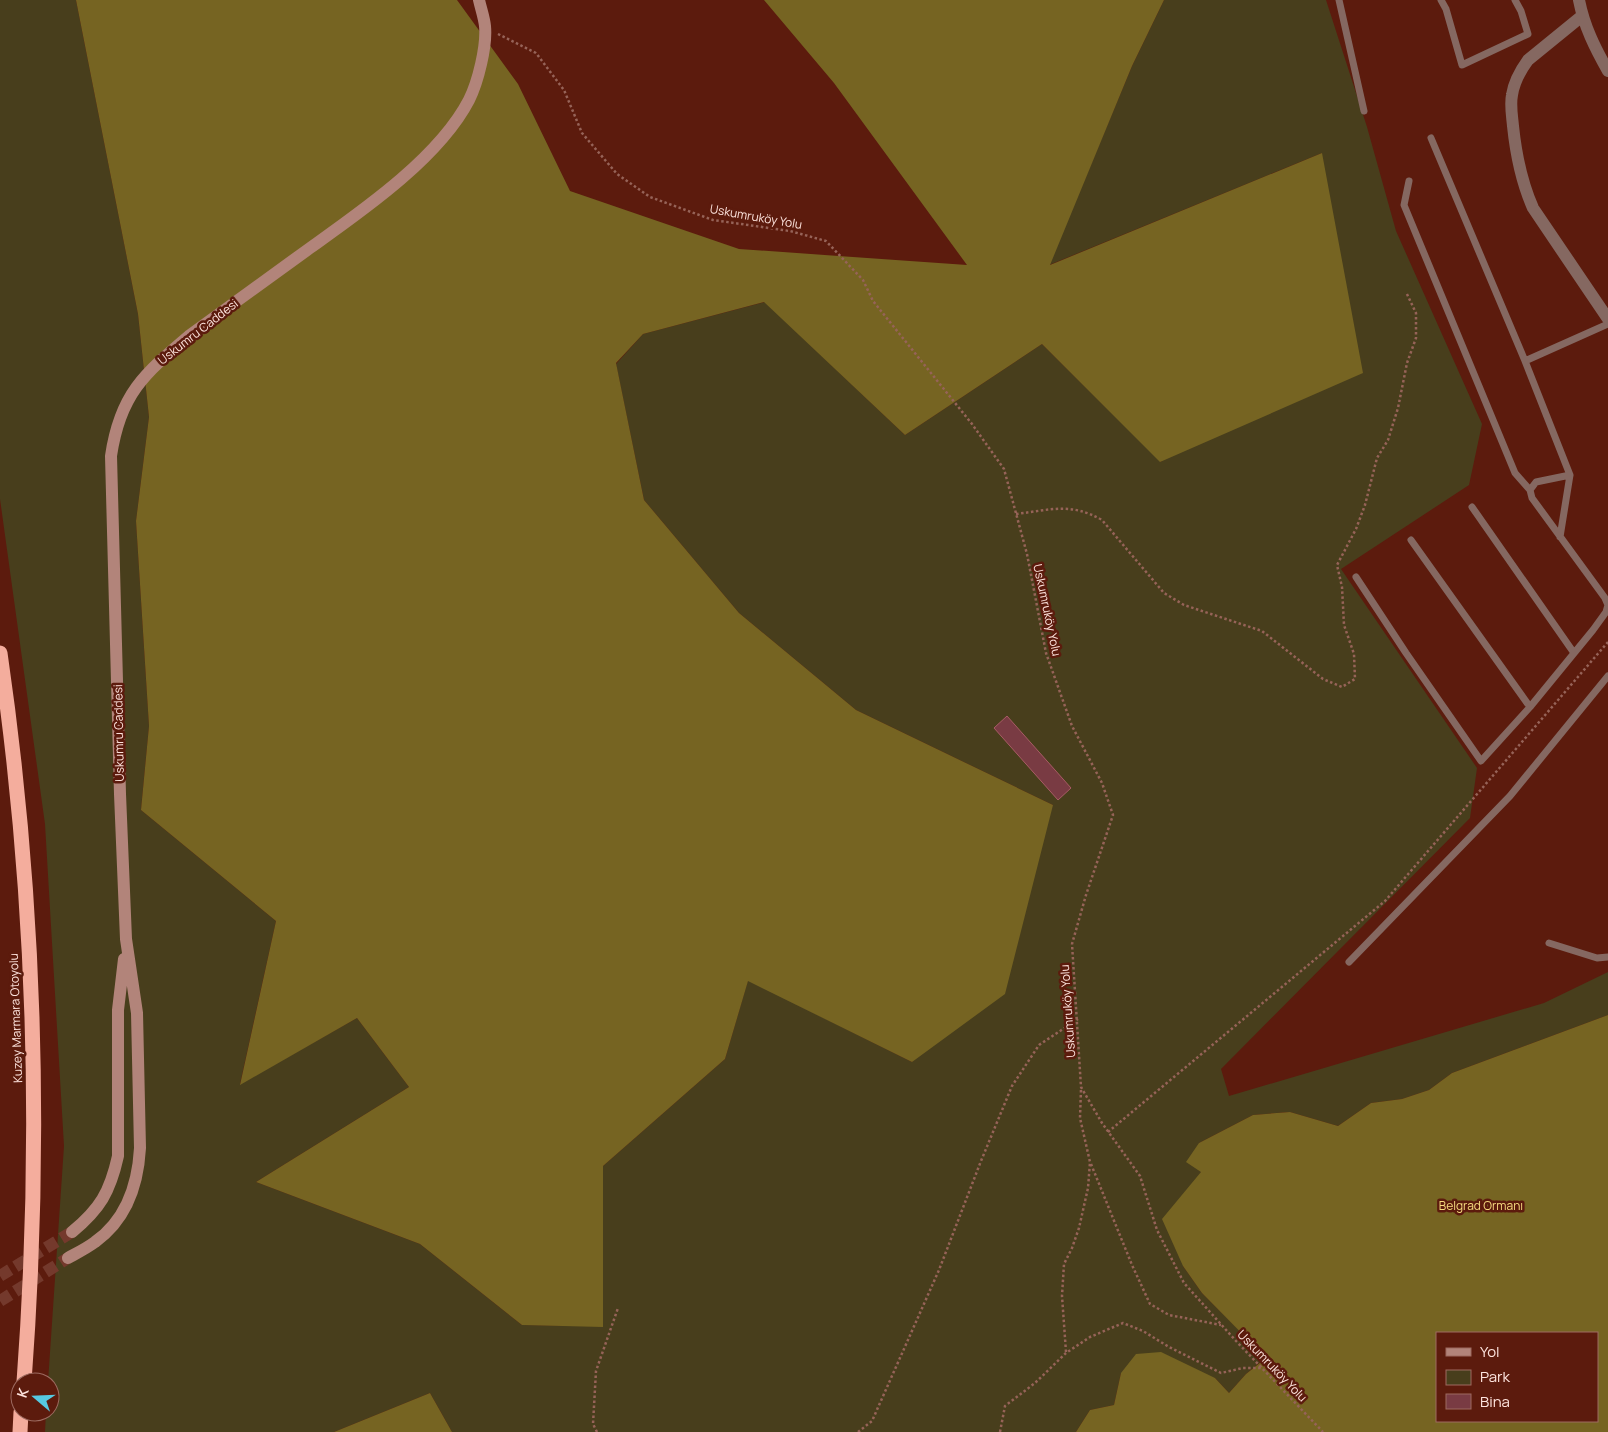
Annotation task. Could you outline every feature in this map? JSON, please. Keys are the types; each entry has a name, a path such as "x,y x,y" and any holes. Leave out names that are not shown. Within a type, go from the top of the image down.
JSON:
{"highway":[{"name":"Kuzey Marmara Otoyolu","path":"0,654 22,844 31,990 33,1184 24,1372"}],"main road":[{"name":"Uskumru Caddesi","path":"68,1258 95,1242 110,1229 124,1210 134,1187 139,1167 137,1013 126,940 120,794 112,456 115,434 121,414 131,394 147,373 166,355 190,335 384,193 443,136 470,99 481,66 485,27 479,0"},
{"name":"Uskumru Caddesi","path":"72,1232 89,1218 104,1199 114,1176 118,1156 118,1010 126,940"}],"street":[{"path":"1579,0 1582,16 1594,45 1608,71"},
{"path":"1582,16 1528,60 1514,86 1511,104 1516,155 1528,196 1534,208 1608,319"}],"lane":[{"path":"1339,0 1364,111"},
{"path":"1441,0 1446,9 1462,65 1528,34 1521,11 1515,0"},
{"path":"1431,138 1526,360 1570,475 1560,537"},
{"path":"1356,577 1481,761 1530,707 1574,653 1601,618 1608,605 1605,598 1532,498 1530,490 1515,473 1404,205 1409,181"},
{"path":"1526,360 1608,324"},
{"path":"1530,490 1536,482 1570,475"},
{"path":"1472,507 1574,653"},
{"path":"1411,540 1530,707"},
{"path":"1349,962 1510,796 1608,676"},
{"path":"1549,943 1597,958 1608,957"}],"path":[{"name":"Uskumruköy Yolu","path":"485,27 536,53 564,90 582,133 617,174 650,197 713,220 790,231 826,241 863,280 873,301 972,424 1004,468 1027,554 1046,653 1072,726 1102,782 1112,815 1072,944 1082,1087 1108,1132 1140,1176 1156,1230 1184,1283 1323,1432"},
{"path":"1016,514 1066,507 1089,512 1102,520 1164,593 1184,605 1262,631 1323,679 1342,687 1354,678 1354,654 1344,625 1342,587 1337,565 1356,529 1365,505 1377,458 1388,440 1398,408 1406,363 1416,338 1416,313 1406,292"},
{"path":"1108,1132 1385,901 1608,642"},
{"path":"858,1432 872,1421 939,1270 980,1161 1012,1086 1039,1045 1078,1019"},
{"path":"1082,1087 1080,1118 1090,1162 1132,1266 1150,1304 1169,1315 1222,1325"},
{"path":"1066,1353 1062,1296 1064,1264 1072,1248 1078,1228 1088,1188 1090,1162"},
{"path":"597,1432 593,1424 596,1371 618,1308"},
{"path":"1000,1432 1005,1406 1035,1383 1066,1353 1090,1336 1123,1323 1143,1331 1169,1347 1222,1373 1243,1368 1262,1368"}],"green space":[{"path":"0,0 76,0 138,314 149,417 136,521 149,726 141,810 276,921 240,1084 357,1018 409,1087 256,1182 420,1244 522,1325 603,1326 603,1166 725,1059 748,980 912,1062 1053,805 856,710 739,613 644,500 616,364 643,334 765,302 905,435 1042,344 1161,462 1322,153 1049,265 1132,66 1164,0 1326,0 1367,127 1396,231 1482,424 1469,485 1341,569 1477,768 1470,818 1221,1069 1229,1096 1544,1003 1608,972 1608,1015 1452,1073 1429,1090 1402,1099 1371,1103 1338,1126 1290,1112 1253,1115 1199,1143 1201,1172 1183,1266 1202,1293 1266,1357 1246,1374 1229,1393 1215,1378 1121,1373 1114,1405 1090,1410 1076,1432 452,1432 430,1393 334,1432 45,1432 46,1422 60,1422 60,1372 49,1372 64,1146 45,824 0,499"},
{"path":"76,0 457,0 518,84 570,191 739,249 967,265 834,83 764,0 1164,0 1132,66 1050,265 1322,153 1363,373 1160,462 1042,344 905,435 764,302 643,334 616,363 644,500 739,613 856,710 1053,805 1005,994 912,1062 748,981 725,1059 603,1166 603,1327 522,1325 420,1244 256,1182 409,1087 357,1018 240,1085 276,921 141,810 149,726 136,521 149,417 138,314"},
{"name":"Belgrad Ormanı","path":"1608,1015 1608,1432 1076,1432 1090,1410 1114,1405 1121,1373 1136,1354 1161,1352 1215,1378 1229,1393 1246,1374 1266,1358 1202,1293 1183,1266 1162,1219 1201,1172 1186,1162 1199,1143 1253,1115 1290,1112 1338,1126 1371,1103 1402,1099 1429,1090 1452,1073"},
{"path":"430,1393 452,1432 334,1432"}],"building":[{"path":"1007,716 1071,788 1058,800 994,728"}],"tunnel":[{"path":"0,1276 72,1232"},
{"path":"0,1301 68,1258"}]}
